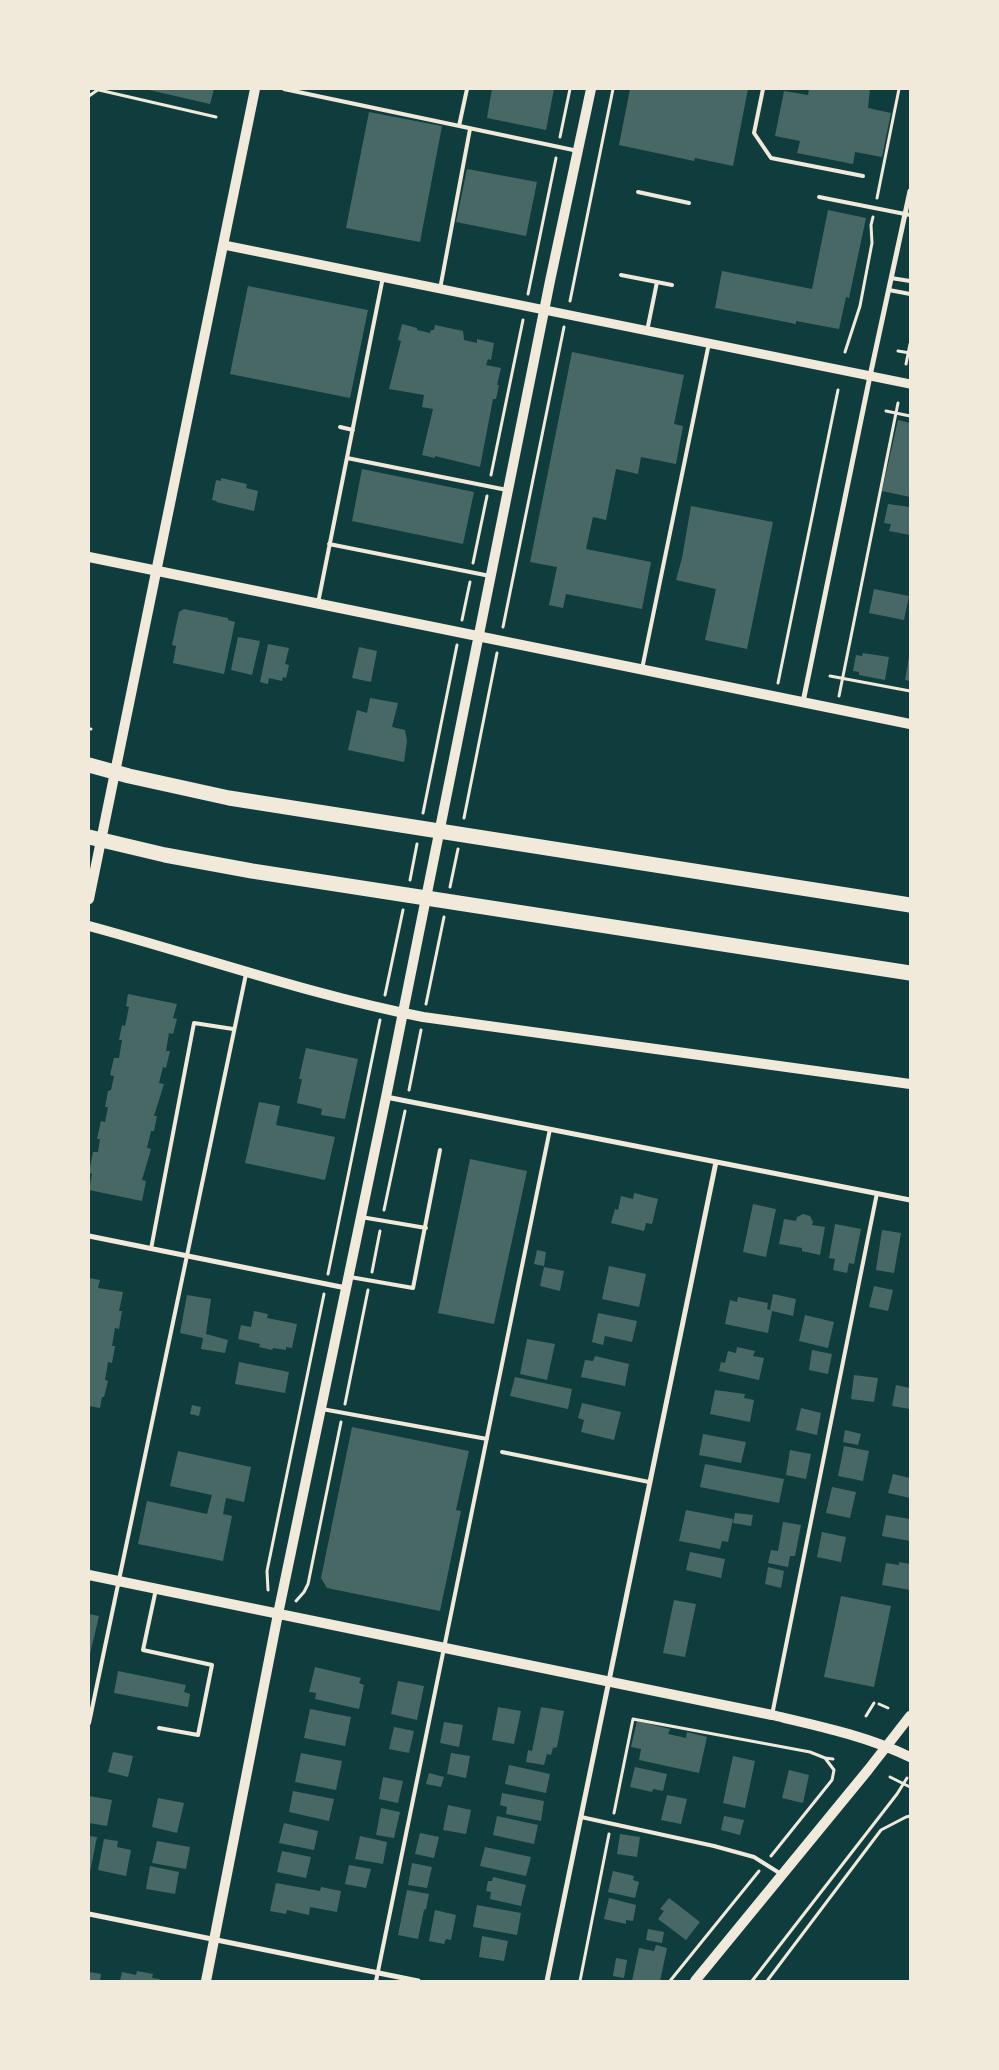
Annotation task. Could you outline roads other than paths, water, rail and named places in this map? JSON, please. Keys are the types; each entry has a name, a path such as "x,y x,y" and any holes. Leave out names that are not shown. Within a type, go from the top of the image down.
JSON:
{"highway":[{"path":"89,765 129,776 229,798 910,905"},
{"path":"89,837 165,855 252,871 910,973"}],"main road":[{"path":"89,899 255,89"},
{"path":"206,1981 278,1614 322,1409 591,89"},
{"path":"89,557 155,572 318,603 910,724"},
{"path":"89,926 246,971 403,1013 434,1019 910,1084"},
{"path":"89,1575 772,1715 830,1728 888,1746 910,1757"},
{"path":"695,1981 888,1746 910,1716"}],"street":[{"path":"803,702 891,278 908,215 910,191"},
{"path":"224,245 910,384"},
{"path":"386,1097 910,1200"},
{"path":"547,1981 716,1162"},
{"path":"89,1236 346,1288"},
{"path":"89,1914 418,1981"}],"lane":[{"path":"284,89 578,150"},
{"path":"459,126 467,89"},
{"path":"763,89 754,132 771,158 863,176"},
{"path":"440,289 470,128"},
{"path":"638,192 689,203"},
{"path":"820,198 908,215"},
{"path":"621,275 672,286"},
{"path":"318,603 384,277"},
{"path":"891,278 910,281"},
{"path":"647,331 656,282"},
{"path":"889,290 910,294"},
{"path":"642,669 709,343"},
{"path":"340,427 353,430"},
{"path":"347,458 509,490"},
{"path":"329,544 492,576"},
{"path":"89,1723 91,1698 118,1581 246,971"},
{"path":"150,1249 194,1024 233,1029"},
{"path":"376,1981 550,1129"},
{"path":"348,1276 414,1288 440,1150"},
{"path":"772,1715 877,1194"},
{"path":"361,1216 426,1228"},
{"path":"322,1409 487,1439"},
{"path":"502,1452 649,1482"},
{"path":"156,1589 143,1650 212,1665 198,1735 159,1728"},
{"path":"581,1817 754,1856 783,1875"}]}
